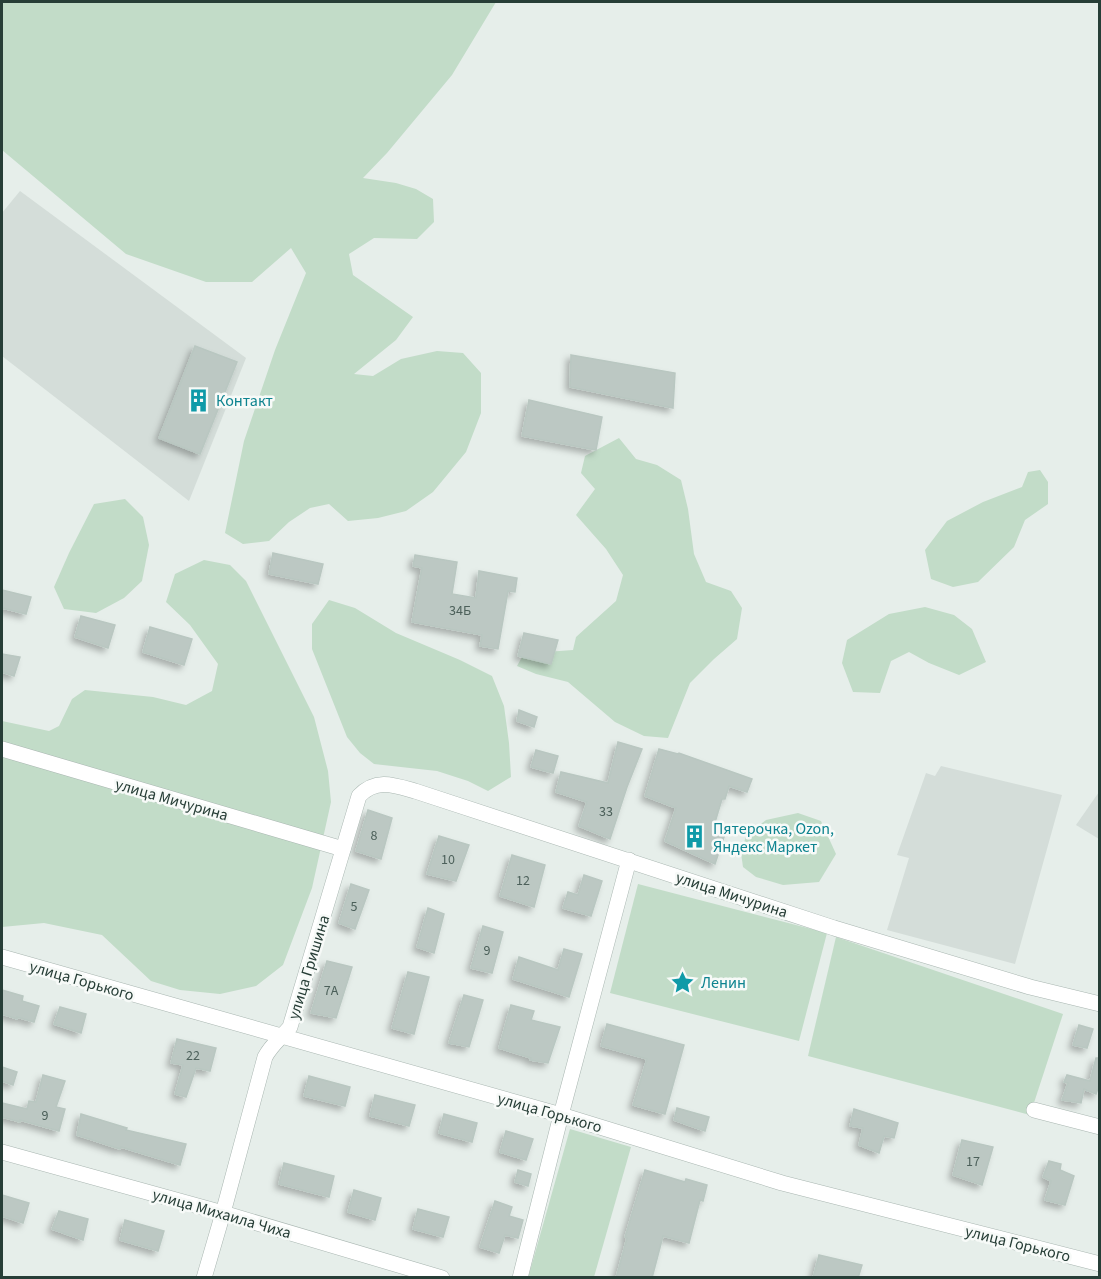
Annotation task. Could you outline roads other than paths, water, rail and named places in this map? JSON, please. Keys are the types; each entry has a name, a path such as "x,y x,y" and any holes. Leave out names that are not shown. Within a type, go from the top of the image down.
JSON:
{"street":[{"name":"улица Мичурина","path":"2,749 343,849"},
{"name":"улица Мичурина","path":"365,789 390,784 415,791 834,928 1030,987 1100,1004"},
{"name":"улица Гришина","path":"204,1278 265,1057 270,1047 290,1027 355,804 358,796 365,789"},
{"path":"520,1278 629,860"},
{"name":"улица Горького","path":"2,957 561,1115 782,1183 1100,1264"},
{"path":"1034,1110 1100,1127"},
{"name":"улица Михаила Чиха","path":"2,1152 223,1213 442,1278"}],"place":[{"name":"Контакт","path":"198,400"},
{"name":"Пятерочка, Ozon, Яндекс Маркет","path":"695,837"},
{"name":"Ленин","path":"683,982"}]}
